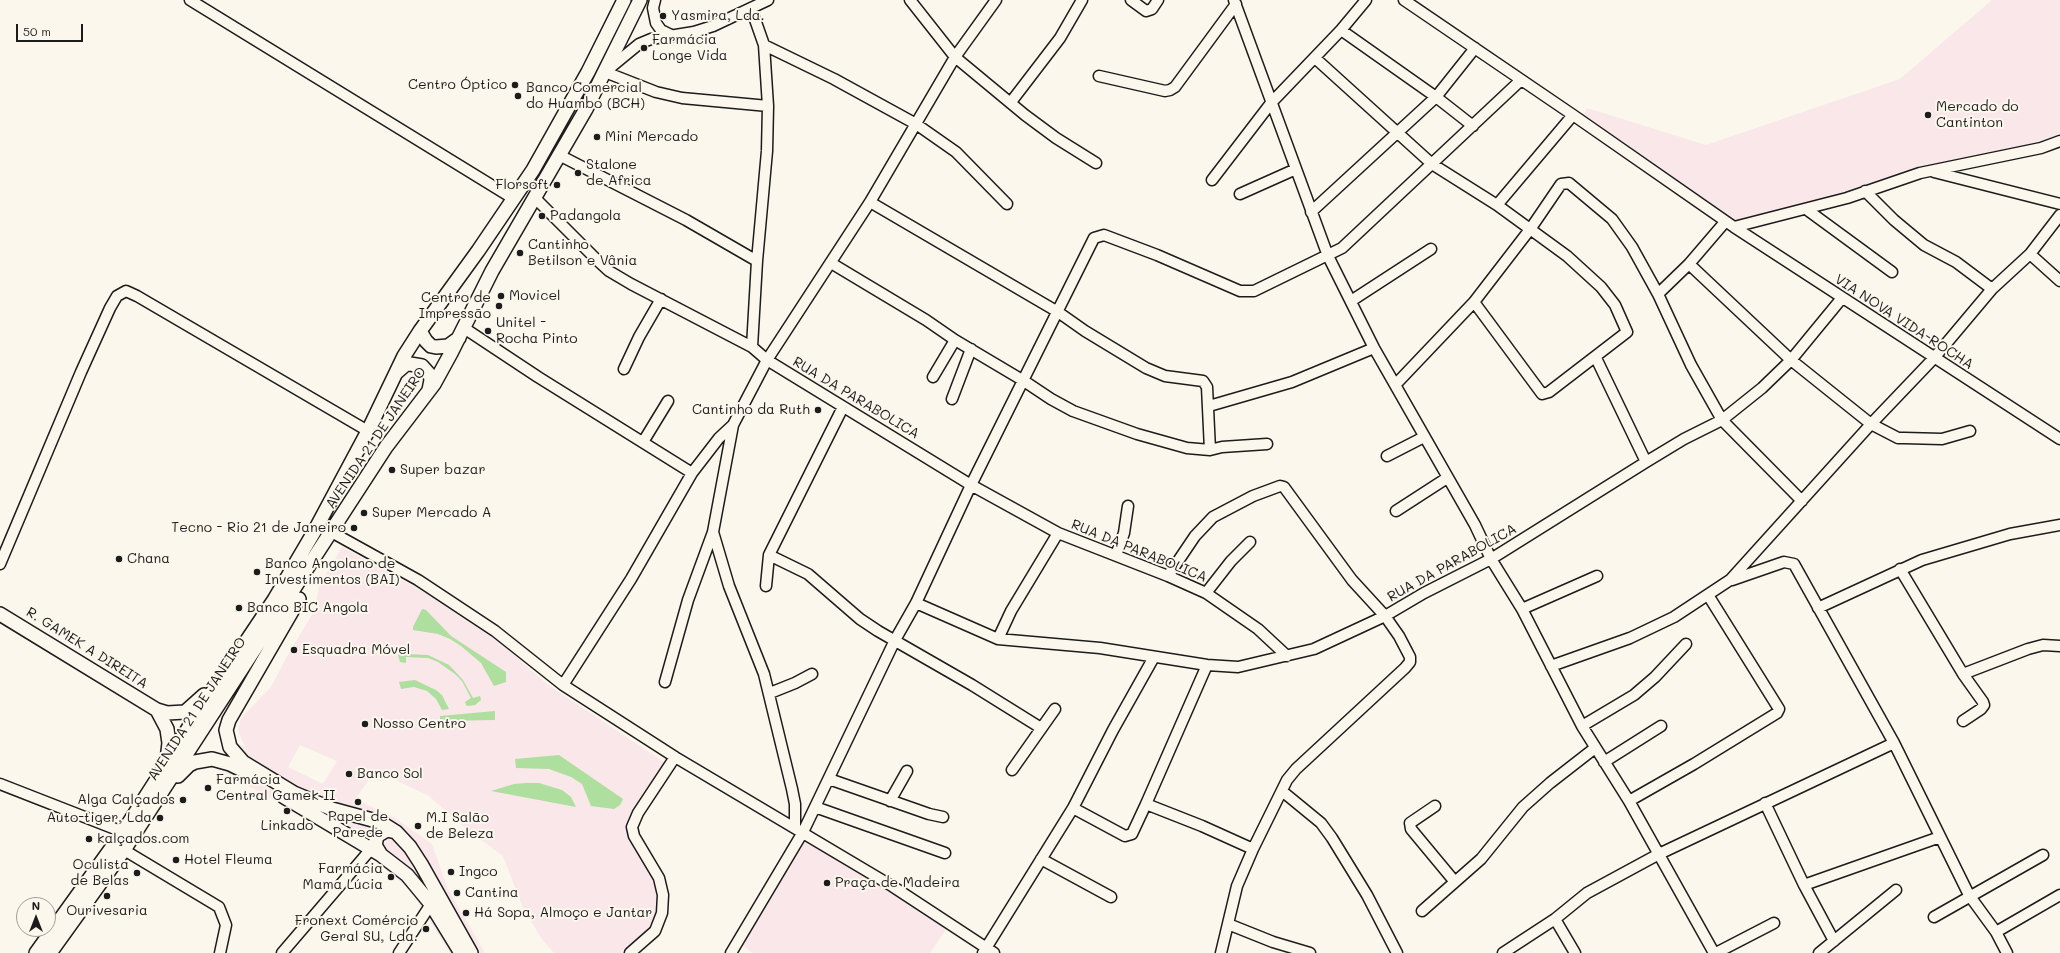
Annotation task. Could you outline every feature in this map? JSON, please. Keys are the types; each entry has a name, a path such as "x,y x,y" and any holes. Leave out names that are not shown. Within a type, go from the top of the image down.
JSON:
{"main road":[{"name":"AVENIDA 21 DE JANEIRO","path":"36,953 123,832 189,727 233,663 314,532 420,331 514,199 550,142 588,72 624,0"},
{"name":"AVENIDA 21 DE JANEIRO","path":"50,953 124,850 386,447 428,392 462,332 492,271 606,72 640,0"},
{"path":"420,331 426,342 431,346 436,347 448,346 462,332"},
{"path":"396,374 405,365 416,364 422,366 430,375 431,380 428,392"},
{"path":"352,500 335,534 238,701 229,720 227,739 234,753 243,762 285,788 311,801 380,822 396,832 410,847 421,864 471,953"},
{"name":"R. GAMEK A DIREITA","path":"0,614 157,710"},
{"path":"157,710 167,714 185,712 198,702 233,663"},
{"path":"157,710 167,729 169,743 166,765"},
{"path":"149,812 181,772 195,762 219,760 240,768 376,852 407,875 432,904 461,953"},
{"path":"376,852 375,845 377,836 387,830 396,832"}],"street":[{"path":"190,0 514,199"},
{"path":"654,0 653,8 656,23 661,30 673,36"},
{"path":"910,0 955,57 1056,138 1096,163"},
{"path":"665,682 688,600 713,532 733,425 767,360 870,202 955,57 996,0"},
{"path":"1011,102 1060,38 1082,0"},
{"path":"1130,0 1146,11 1152,9 1158,0"},
{"path":"1212,180 1271,103 1341,30 1366,0"},
{"name":"VIA NOVA VIDA-ROCHA","path":"1404,0 1573,114 1729,224 2060,439"},
{"path":"766,1 713,26 673,36 651,39 639,44 606,72 656,92 682,98 768,106"},
{"path":"1099,76 1165,91 1170,90 1175,87 1235,2"},
{"path":"1235,2 1328,256 1374,348 1396,384 1424,437 1475,525 1491,559 1522,609 1582,726 1629,801 1715,953 1774,923"},
{"path":"751,8 764,45 768,106 767,150 757,261 752,346"},
{"path":"1341,30 1436,97 1473,126"},
{"path":"764,45 834,79 916,124 956,152 1007,204"},
{"path":"1311,212 1436,97 1475,48"},
{"path":"1314,58 1432,164 1531,228 1567,256 1601,287 1616,305 1627,332 1596,358 1549,392 1542,394 1474,302"},
{"path":"732,953 799,829 815,807 895,640 916,603 971,485 1094,238 1099,235 1157,255 1240,291 1254,290 1342,248 1521,80"},
{"path":"1496,205 1573,114"},
{"path":"1658,294 1729,224 1806,209 1920,173 2041,148 2060,141"},
{"path":"559,155 686,220 757,261"},
{"path":"1240,194 1296,169"},
{"path":"1931,171 2060,204"},
{"path":"1396,384 1474,302 1531,228 1561,184 1569,183 1612,219 1632,247 1658,294 1691,365 1722,420 1802,502"},
{"path":"1865,191 1894,220 1924,245 1956,262 1992,289"},
{"name":"RUA DA PARABOLICA","path":"535,198 609,271 752,346 767,360 843,407 971,485 1058,533 1168,576 1206,593 1258,628 1287,656 1314,649 1386,616 1424,593 1491,559 1684,439 1722,420 1762,388 1791,360 1842,298"},
{"path":"870,202 1058,312 1146,368 1165,376 1203,382 1207,387 1210,450"},
{"path":"1806,209 1892,272"},
{"path":"1552,666 1630,638 1674,617 1730,580 1871,424 1934,358 1992,289 2030,254 2060,215"},
{"path":"1351,301 1431,249"},
{"path":"2030,254 2060,280"},
{"path":"831,263 926,320 955,340 1024,381 1050,399 1073,411 1166,443 1210,450 1222,447 1267,444"},
{"path":"1689,264 1791,360 1871,424 1904,438 1942,439 1970,431"},
{"path":"0,564 81,372 110,308 117,296 126,291 368,431"},
{"path":"624,369 639,336 661,299"},
{"path":"462,332 692,473"},
{"path":"933,377 955,340"},
{"path":"1208,406 1292,382 1374,348"},
{"path":"952,399 971,349"},
{"path":"1596,358 1646,462"},
{"path":"643,442 668,401"},
{"path":"766,586 769,555 843,407"},
{"path":"563,685 631,579 692,473 719,438 733,425"},
{"path":"1387,456 1424,437"},
{"path":"1396,511 1447,478"},
{"path":"1168,576 1195,536 1213,517 1253,496 1280,486 1284,487 1352,580 1386,616 1410,657 1410,662 1364,708 1296,770 1288,780 1253,849 1237,886 1221,953"},
{"path":"1116,555 1124,533 1128,506"},
{"path":"1818,608 1922,560 2010,534 2060,525"},
{"path":"713,532 729,586 770,693 795,804 799,829"},
{"path":"998,638 1011,611 1058,533"},
{"path":"335,534 418,580 495,631 563,685 675,757 799,829 892,886 988,951 1073,808 1113,730 1154,657"},
{"path":"1206,593 1231,561 1250,542"},
{"path":"769,555 808,574 860,619 1041,728"},
{"path":"1730,580 1789,562 1794,564 1894,743 1969,895 1996,932 2007,953"},
{"path":"1900,569 1963,674 1983,702 1984,705 1981,709 1963,721"},
{"path":"1522,609 1597,576"},
{"path":"1629,801 1700,760 1776,713 1779,709 1708,595"},
{"path":"916,603 949,619 998,638 1100,648 1207,665 1238,667 1287,656"},
{"path":"1582,726 1634,694 1654,677 1686,644"},
{"path":"1963,674 2028,648 2043,645 2060,646"},
{"path":"1073,808 1125,836 1132,834 1207,665"},
{"path":"770,693 795,684 812,674"},
{"path":"1012,770 1055,709"},
{"path":"1604,762 1661,726"},
{"path":"1503,953 1555,919 1587,893 1659,854 1764,803 1894,743"},
{"path":"1422,911 1481,859 1523,807 1550,783 1595,748"},
{"path":"630,953 655,931 662,913 663,895 659,878 634,836 632,827 638,813 675,757"},
{"path":"890,801 907,771"},
{"path":"829,779 890,801 943,817"},
{"path":"0,784 123,832"},
{"path":"1282,791 1321,823 1332,838 1367,895 1395,952"},
{"path":"1764,803 1804,885 1834,941"},
{"path":"1146,804 1202,826 1253,849"},
{"path":"1435,806 1410,824 1411,829 1455,882"},
{"path":"815,807 945,853"},
{"path":"1804,885 1940,837"},
{"path":"124,850 219,907 226,925 220,953"},
{"path":"282,953 376,852"},
{"path":"1934,917 1969,895 2044,855"},
{"path":"1041,860 1110,897"},
{"path":"1819,953 1896,890"},
{"path":"1996,932 2060,895"},
{"path":"399,953 432,904"},
{"path":"1555,919 1575,953"},
{"path":"1228,924 1273,942 1310,953"}],"shaded area":[{"name":"Mercado do Cantinton","path":"1992,0 2060,0 2060,136 2007,155 1742,220 1731,221 1580,121 1587,108 1706,145 1900,79"},
{"path":"342,547 417,588 499,642 547,684 664,762 626,830 654,879 661,901 658,923 620,953 554,953 542,939 523,908 503,856 464,827 429,796 391,778 380,781 371,777 355,799 395,818 432,844 447,887 485,953 450,953 410,890 362,850 215,767 232,741 245,747 238,731 241,718 271,687 290,651 315,610 319,586","holes":["300,745 337,761 323,784 288,767"]},
{"name":"Praça de Madeira","path":"805,838 947,928 930,953 752,953 740,943"}],"green space":[{"path":"422,609 426,610 451,636 506,672 506,682 494,686 481,663 450,639 438,634 413,630"},
{"path":"402,648 406,648 406,654 428,655 449,665 463,680 473,698 480,696 481,700 475,705 466,705 465,702 471,698 462,681 438,662 428,658 406,657 406,663 400,662 398,655"},
{"path":"415,680 436,690 442,695 449,709 442,710 436,699 427,691 414,687 401,689 399,682"},
{"path":"495,711 495,720 440,721 440,716"},
{"path":"559,755 623,799 620,805 614,809 591,806 582,784 571,777 549,769 516,768 515,759"},
{"path":"539,783 562,790 571,797 576,807 491,791 514,784"}],"place":[{"name":"Yasmira, Lda.","path":"663,16"},
{"name":"Farmácia Longe Vida","path":"644,48"},
{"name":"Centro Óptico","path":"515,85"},
{"name":"Banco Comercial do Huambo (BCH)","path":"518,96"},
{"name":"Mercado do Cantinton","path":"1928,115"},
{"name":"Mini Mercado","path":"597,137"},
{"name":"Stalone de Africa","path":"578,173"},
{"name":"Florsoft","path":"557,185"},
{"name":"Padangola","path":"542,216"},
{"name":"Cantinho Betilson e Vânia","path":"520,253"},
{"name":"Movicel","path":"501,296"},
{"name":"Centro de Impressão","path":"499,306"},
{"name":"Unitel - Rocha Pinto","path":"488,331"},
{"name":"Cantinho da Ruth","path":"818,410"},
{"name":"Super bazar","path":"392,470"},
{"name":"Super Mercado A","path":"364,513"},
{"name":"Tecno - Rio 21 de Janeiro","path":"354,528"},
{"name":"Chana","path":"119,559"},
{"name":"Banco Angolano de Investimentos (BAI)","path":"257,572"},
{"name":"Banco BIC Angola","path":"239,608"},
{"name":"Esquadra Móvel","path":"294,650"},
{"name":"Nosso Centro","path":"365,724"},
{"name":"Banco Sol","path":"349,774"},
{"name":"Farmácia Central Gamek II","path":"208,788"},
{"name":"Alga Calçados","path":"183,800"},
{"name":"Papel de Parede","path":"358,802"},
{"name":"Linkado","path":"287,811"},
{"name":"Auto-tiger, Lda","path":"160,818"},
{"name":"M.I Salão de Beleza","path":"418,826"},
{"name":"kalçados.com","path":"89,839"},
{"name":"Hotel Fleuma","path":"176,860"},
{"name":"Ingco","path":"451,872"},
{"name":"Oculista de Belas","path":"137,873"},
{"name":"Farmácia Mama Lúcia","path":"391,877"},
{"name":"Praça de Madeira","path":"827,883"},
{"name":"Cantina","path":"457,893"},
{"name":"Ourivesaria","path":"107,896"},
{"name":"Há Sopa, Almoço e Jantar","path":"466,913"},
{"name":"Fronext Comércio Geral SU, Lda.","path":"426,929"}]}
